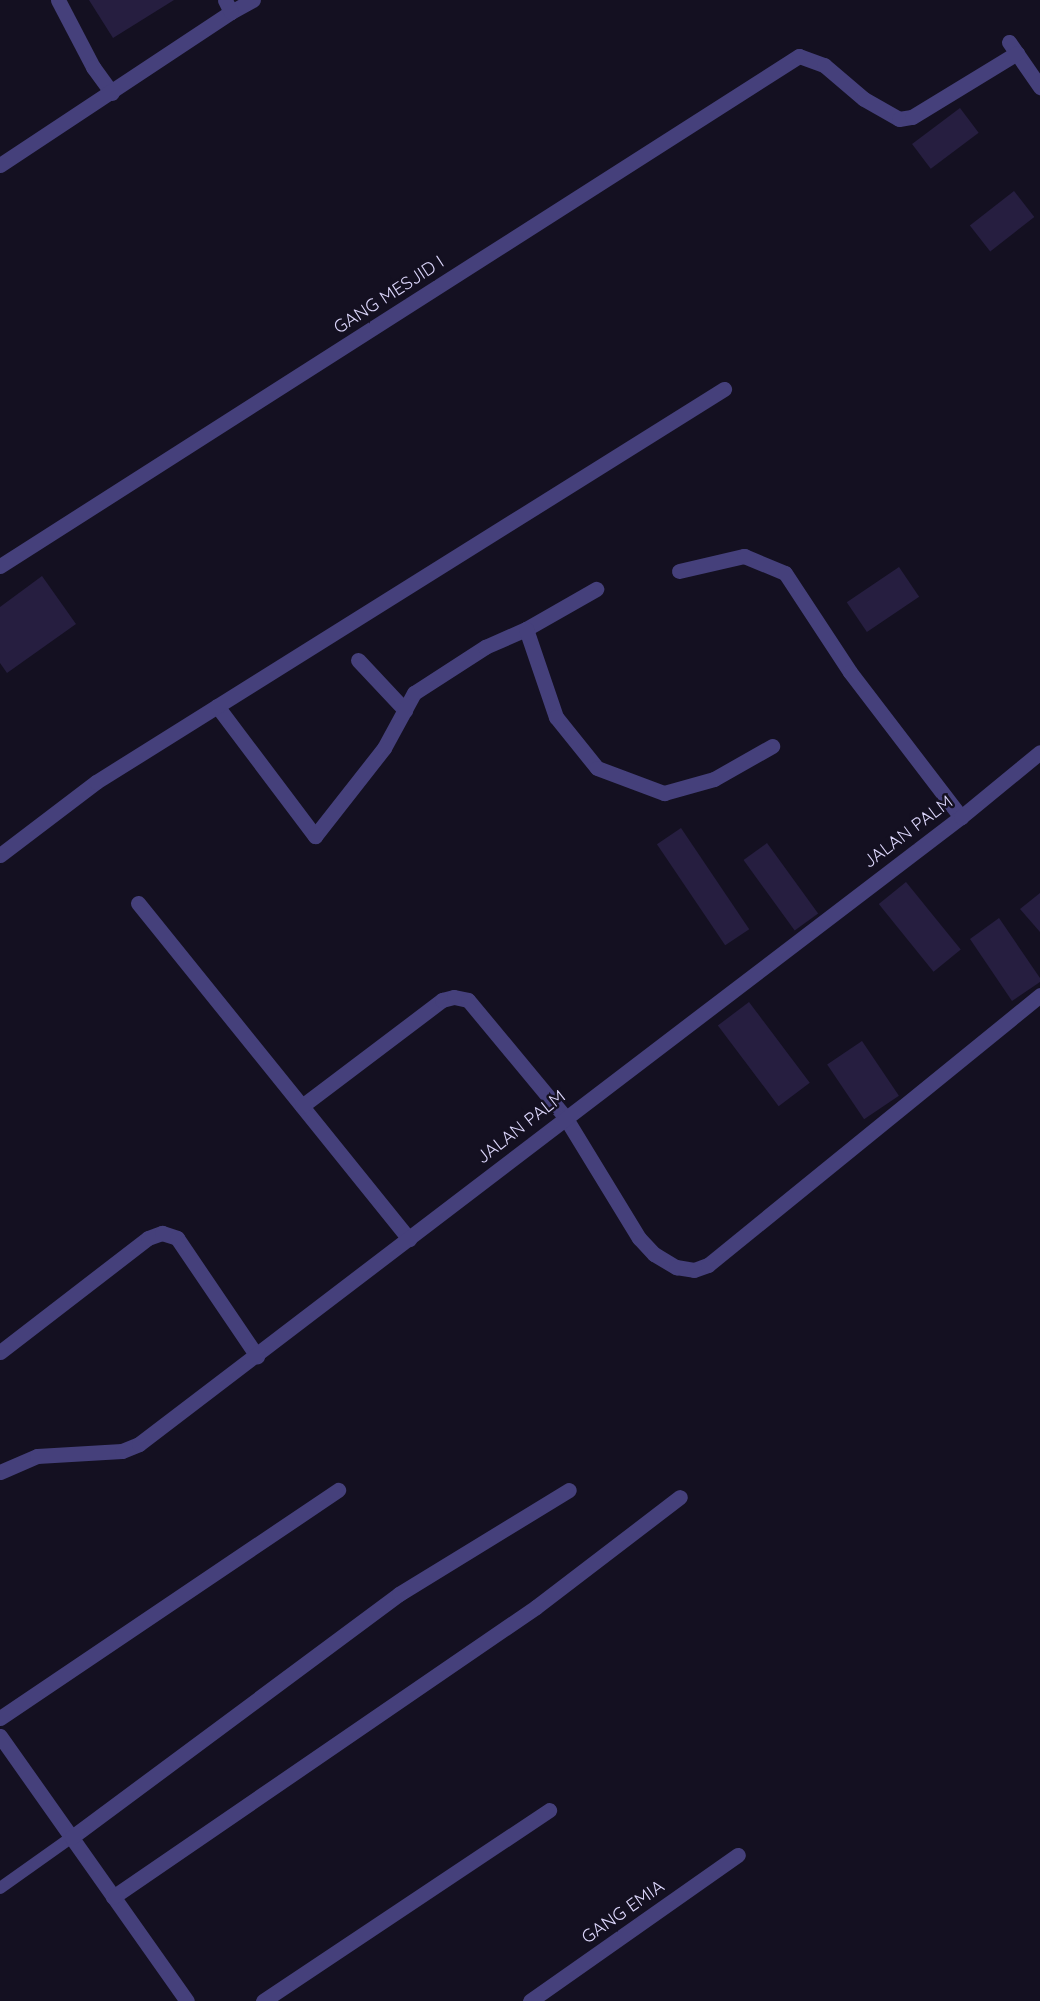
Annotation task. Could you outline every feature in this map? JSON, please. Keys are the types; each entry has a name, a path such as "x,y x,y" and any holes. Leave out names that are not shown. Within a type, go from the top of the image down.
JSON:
{"street":[{"path":"58,0 93,67 112,93"},
{"path":"0,165 112,93 228,6 252,0"},
{"name":"GANG MESJID I","path":"0,566 799,56 824,66 864,99 899,119 912,117 1013,47 1040,87"},
{"path":"0,855 96,782 724,389"},
{"path":"679,571 744,556 785,573 850,672 961,817"},
{"path":"217,706 315,836 384,748 414,693 485,647 526,629 596,589"},
{"path":"526,629 556,717 597,768 664,793 714,779 772,746"},
{"path":"357,660 405,710"},
{"name":"JALAN PALM","path":"0,1472 38,1456 122,1451 139,1444 961,817 1040,752"},
{"path":"138,903 409,1239"},
{"path":"302,1106 442,1000 454,996 473,1006 565,1117 639,1238 654,1254 676,1267 694,1270 708,1265 1040,995"},
{"path":"0,1352 148,1238 162,1233 177,1238 257,1356"},
{"path":"0,1718 338,1490"},
{"path":"72,1838 399,1594 569,1490"},
{"path":"113,1897 536,1607 680,1497"},
{"path":"0,1736 187,2001"},
{"path":"263,2001 549,1810"},
{"name":"GANG EMIA","path":"531,2001 738,1855"}],"lane":[{"path":"0,1888 72,1838"}],"building":[{"path":"89,0 174,0 113,38"},
{"path":"960,108 979,133 931,169 912,144"},
{"path":"1014,191 1034,217 990,251 970,225"},
{"path":"899,567 919,597 867,632 847,602"},
{"path":"42,576 76,624 7,673 0,663 0,607"},
{"path":"681,828 749,929 725,945 657,844"},
{"path":"767,843 818,913 795,930 744,860"},
{"path":"906,882 961,950 934,972 879,904"},
{"path":"1040,893 1040,932 1020,909"},
{"path":"999,918 1040,978 1040,982 1012,1001 970,939"},
{"path":"749,1002 810,1083 779,1106 718,1025"},
{"path":"862,1041 899,1096 864,1119 827,1064"}]}
